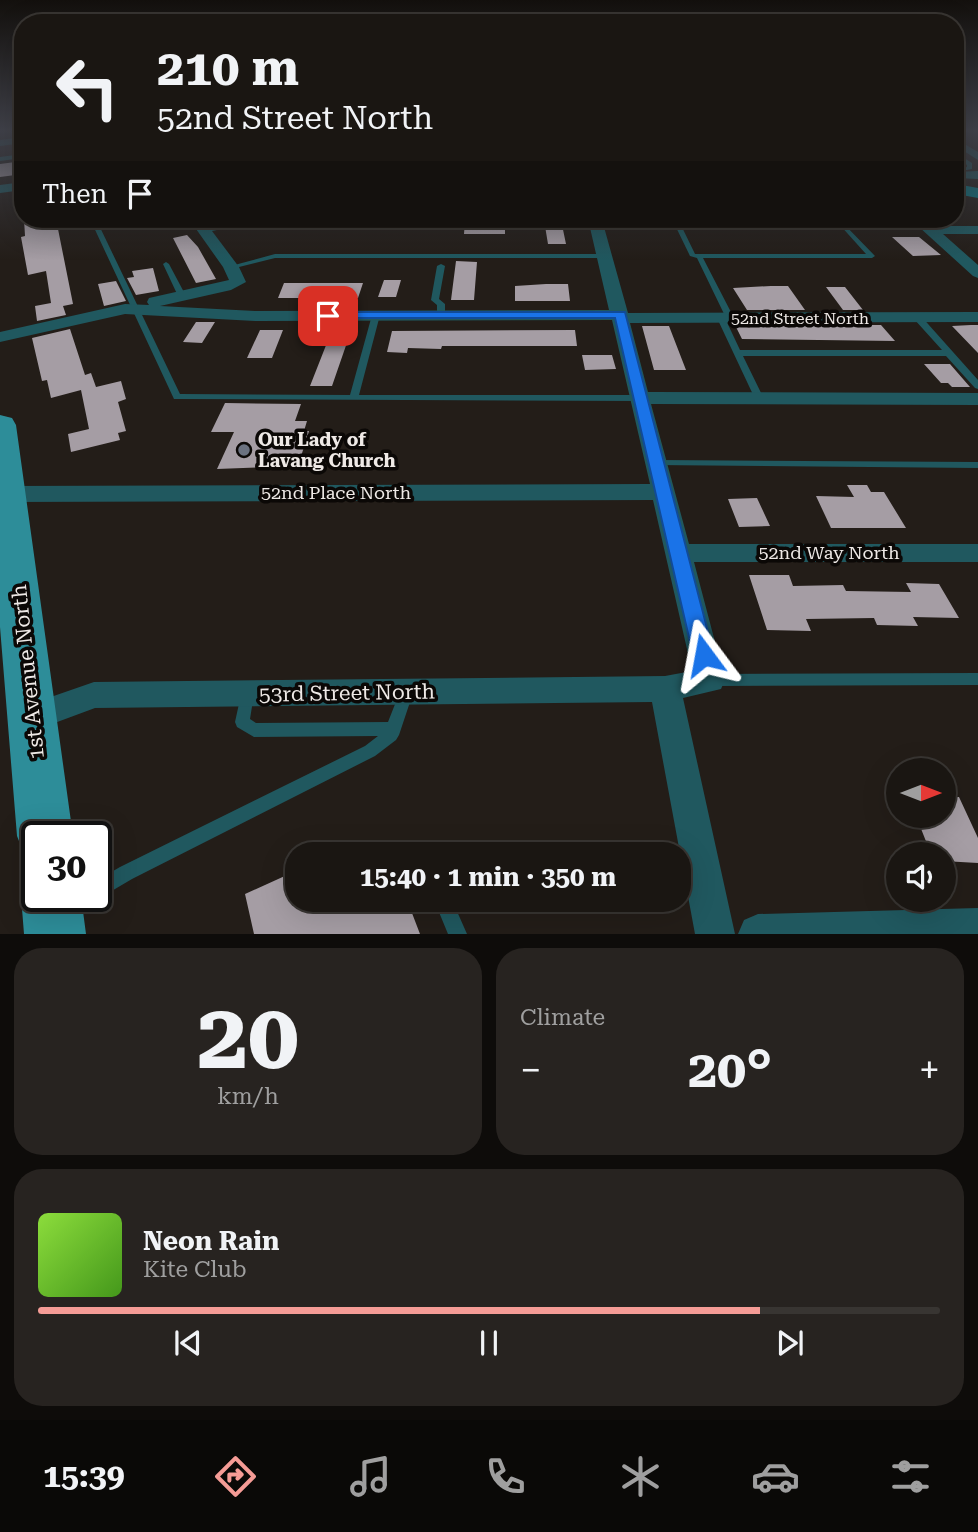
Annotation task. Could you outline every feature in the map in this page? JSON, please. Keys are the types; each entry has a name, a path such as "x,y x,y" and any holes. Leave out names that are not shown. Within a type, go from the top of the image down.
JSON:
{"main road":[{"name":"1st Avenue North","path":"1,438 8,494 12,637 33,717 43,821"}],"street":[{"path":"202,228 231,267"},
{"path":"598,228 710,681"},
{"path":"928,228 978,273"},
{"path":"960,228 978,230"},
{"name":"52nd Street North","path":"0,337 225,287 238,282 231,267"},
{"name":"52nd Street North","path":"135,309 255,316 978,317"},
{"path":"641,398 978,399"},
{"name":"52nd Place North","path":"8,494 664,492"},
{"name":"52nd Way North","path":"680,553 978,553"},
{"name":"53rd Street North","path":"33,717 94,695 665,689 710,681"},
{"path":"665,689 715,933"},
{"path":"758,933 978,928"}],"lane":[{"path":"97,228 177,397 641,398"},
{"path":"679,228 693,256 872,256 846,228"},
{"path":"231,267 275,256 605,256"},
{"path":"699,256 759,399"},
{"path":"166,264 182,296"},
{"path":"441,266 435,300 442,304 441,315"},
{"path":"354,397 376,316"},
{"path":"917,317 978,386"},
{"path":"739,353 949,353"},
{"path":"657,463 978,465"},
{"path":"710,681 978,679"},
{"path":"112,881 370,751 391,735 406,692"},
{"path":"247,694 242,722 254,730 393,729"},
{"path":"448,912 458,933"}],"building":[{"path":"0,173 14,173 14,175 0,177"},
{"path":"25,228 58,228 73,304 63,306 66,315 37,321 35,306 51,303 46,271 28,275 21,237 25,236"},
{"path":"464,228 505,228 505,234 464,234"},
{"path":"545,228 563,228 566,244 548,244"},
{"path":"187,235 198,247 216,279 196,283 173,238"},
{"path":"892,237 919,237 941,255 913,256"},
{"path":"456,261 477,262 474,300 451,300"},
{"path":"153,268 159,291 136,295 127,278 134,277 132,271"},
{"path":"384,280 401,280 396,297 378,297"},
{"path":"116,281 126,301 104,306 98,284"},
{"path":"284,283 363,283 358,298 278,298"},
{"path":"568,284 570,301 515,301 515,286"},
{"path":"788,286 805,310 747,310 733,288"},
{"path":"826,287 845,287 863,310 843,310"},
{"path":"196,322 215,322 202,343 183,342"},
{"path":"735,325 881,325 895,341 742,339"},
{"path":"978,325 978,353 952,326"},
{"path":"642,326 669,326 686,370 654,370"},
{"path":"70,329 85,375 91,373 96,387 121,381 126,399 118,402 126,431 118,433 120,440 71,452 68,434 89,429 81,390 51,398 47,380 42,381 32,338"},
{"path":"260,330 283,330 272,358 247,358"},
{"path":"332,330 351,331 332,386 310,386"},
{"path":"575,330 577,346 442,346 441,349 408,348 407,353 387,352 392,331"},
{"path":"582,355 612,355 616,369 585,370"},
{"path":"924,364 950,364 970,387 952,387 948,383 941,383"},
{"name":"Our Lady of Lavang Church","path":"225,403 301,404 295,421 307,421 304,431 309,431 298,466 217,469 234,432 211,432"},
{"path":"847,485 867,485 871,492 884,492 906,528 831,528 816,496 854,497"},
{"path":"757,498 770,526 739,527 728,499"},
{"path":"749,575 789,575 793,586 843,585 846,591 911,592 906,583 939,584 959,618 913,617 918,626 877,625 874,618 806,619 811,631 767,630"},
{"path":"956,797 959,797 978,838 978,863 956,862 956,842 926,842 921,828 956,828"},
{"path":"285,876 285,912 412,912 420,934 254,934 245,894"}],"place":[{"name":"Our Lady of Lavang Church","path":"244,450"}],"route":[{"path":"328,316 621,315 704,655"}]}
